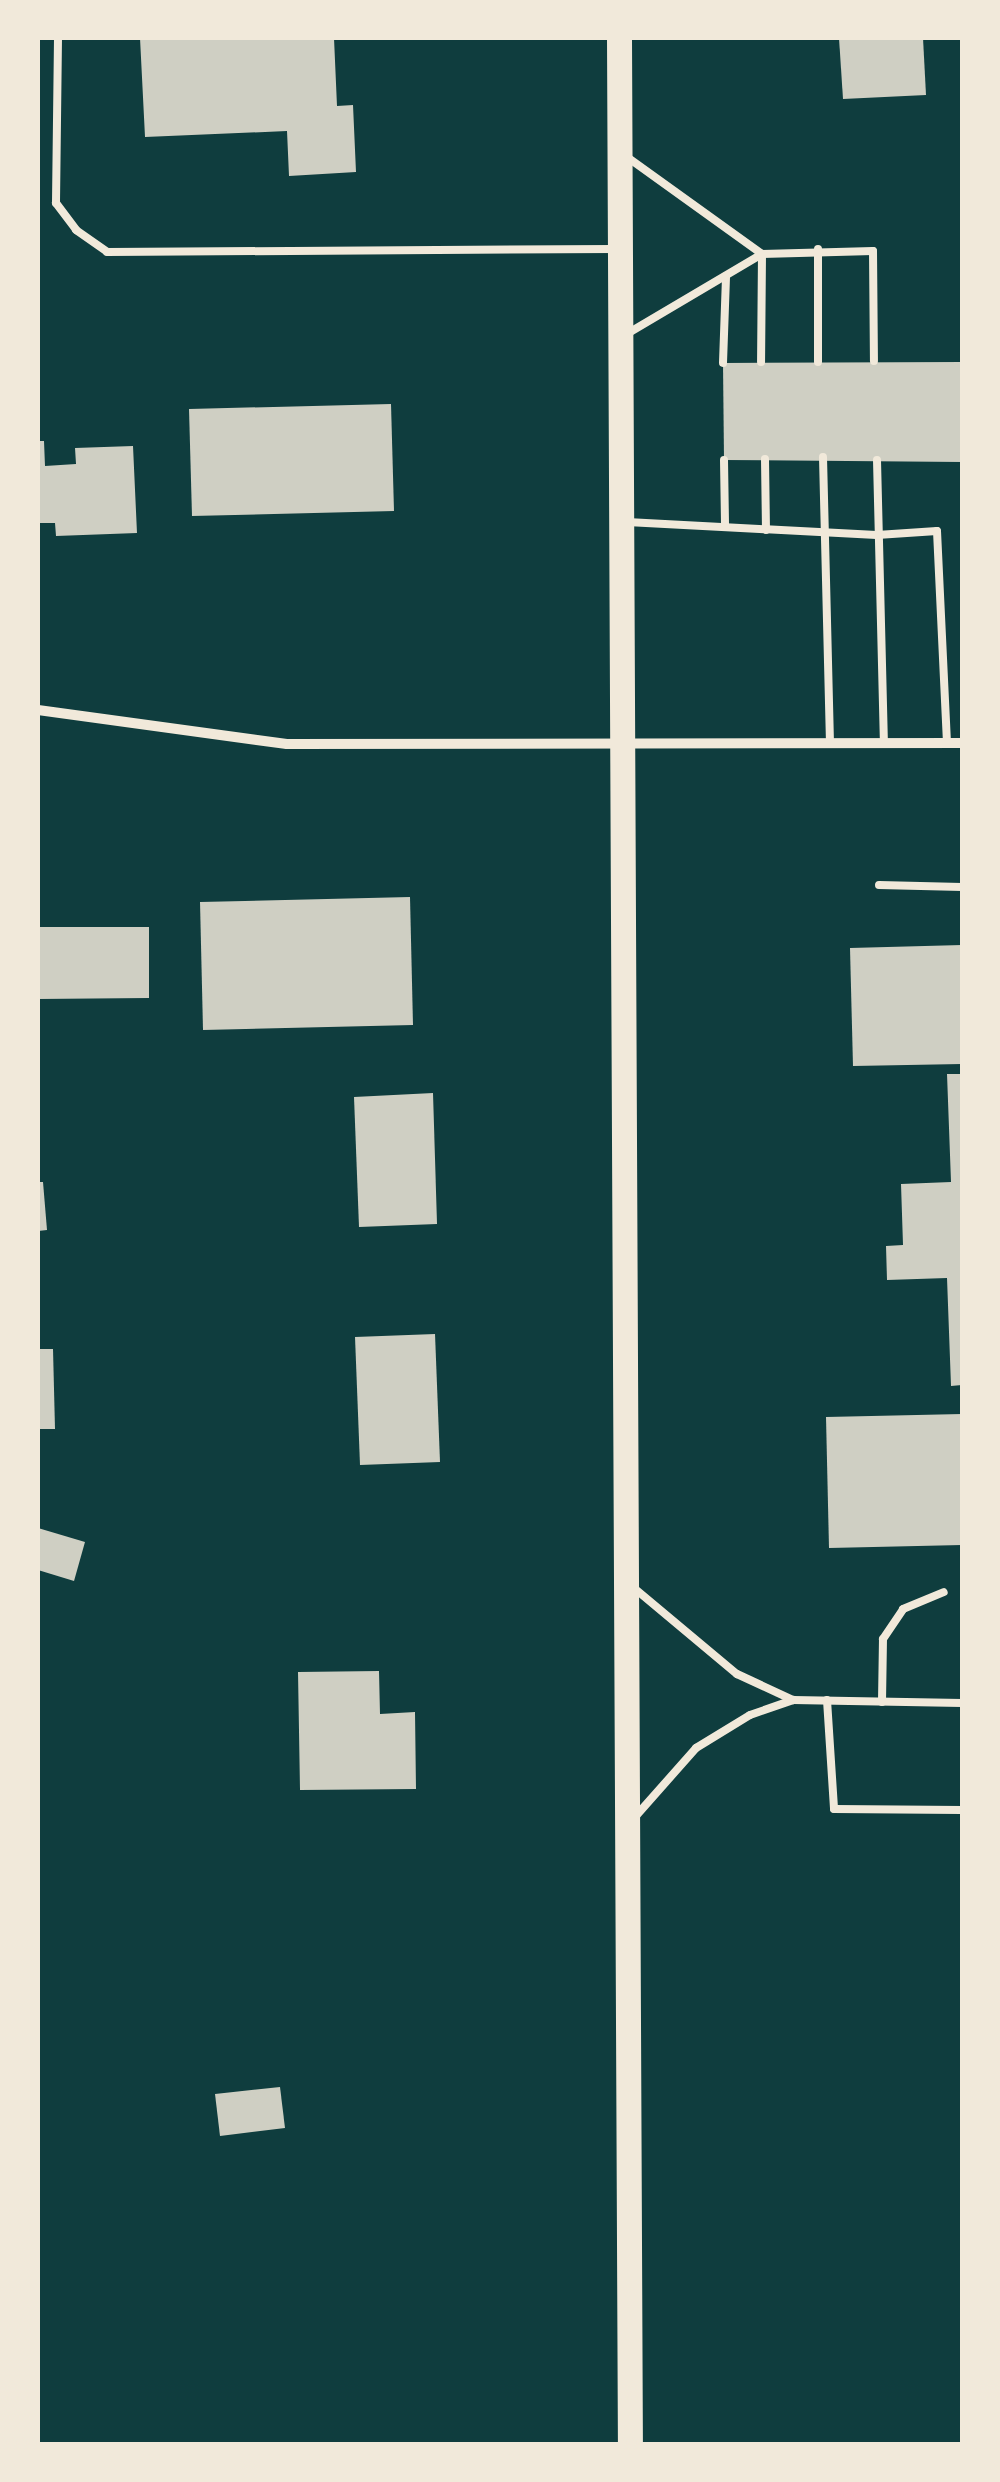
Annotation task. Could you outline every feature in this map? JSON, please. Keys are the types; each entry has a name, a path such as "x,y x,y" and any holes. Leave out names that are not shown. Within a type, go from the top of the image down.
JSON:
{"main road":[{"path":"619,38 630,2444"}],"street":[{"path":"38,710 287,744 962,743"}],"lane":[{"path":"58,38 56,203 76,230 106,252 620,248"},
{"path":"619,152 762,254"},
{"path":"818,249 818,362"},
{"path":"621,337 762,254 818,249 873,252 874,361"},
{"path":"761,362 762,254"},
{"path":"723,364 726,276"},
{"path":"823,456 828,532 830,743"},
{"path":"765,459 766,530"},
{"path":"724,460 725,527"},
{"path":"876,460 884,744"},
{"path":"623,522 877,535 937,532 947,743"},
{"path":"879,886 962,886"},
{"path":"628,1582 737,1674 793,1700"},
{"path":"882,1702 883,1639 903,1609 944,1592"},
{"path":"628,1824 696,1748 750,1714 793,1700 962,1703"},
{"path":"827,1700 834,1809 962,1810"}],"building":[{"path":"140,38 334,38 337,106 353,105 356,172 289,176 287,131 145,137"},
{"path":"839,38 923,38 926,95 843,99"},
{"path":"962,362 962,462 724,460 723,363"},
{"path":"391,404 394,511 192,516 189,409"},
{"path":"38,441 44,441 45,466 76,464 75,448 133,446 137,533 56,536 55,523 38,523"},
{"path":"410,897 413,1025 203,1030 200,902"},
{"path":"38,927 149,927 149,998 38,999"},
{"path":"962,945 962,1064 853,1066 850,948"},
{"path":"947,1074 962,1074 962,1385 951,1386 947,1278 887,1280 886,1246 903,1245 901,1184 951,1182"},
{"path":"433,1093 437,1224 359,1227 354,1097"},
{"path":"38,1182 43,1182 47,1230 38,1231"},
{"path":"435,1334 440,1462 360,1465 355,1337"},
{"path":"38,1349 53,1349 55,1429 38,1429"},
{"path":"962,1414 962,1545 829,1548 826,1417"},
{"path":"38,1528 85,1542 74,1581 38,1570"},
{"path":"379,1671 380,1714 415,1712 416,1789 300,1790 298,1672"},
{"path":"280,2087 285,2128 220,2136 215,2094"}]}
